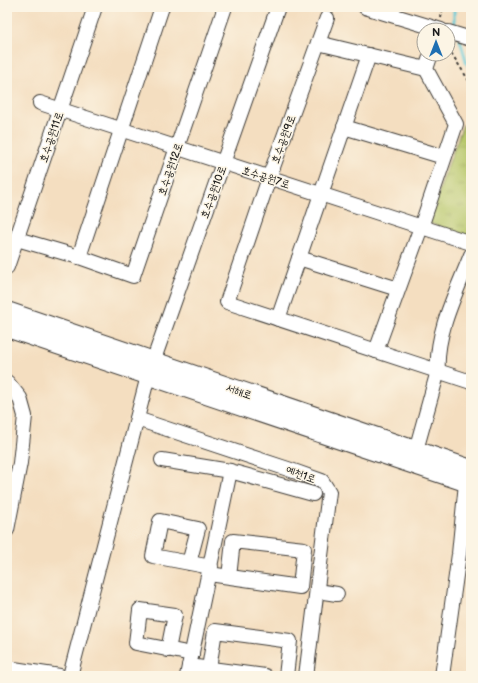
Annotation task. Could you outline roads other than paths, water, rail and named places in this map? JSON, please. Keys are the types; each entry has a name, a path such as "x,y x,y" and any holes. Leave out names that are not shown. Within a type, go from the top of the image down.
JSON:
{"main road":[{"name":"서해로","path":"7,311 150,369 469,476"},
{"name":"서해로","path":"7,328 150,369 416,450 469,476"}],"street":[{"name":"호수공원11로","path":"7,267 95,7"},
{"path":"79,258 162,7"},
{"name":"호수공원12로","path":"17,239 133,276 225,7"},
{"name":"호수공원10로","path":"150,369 278,7"},
{"path":"365,7 416,22"},
{"name":"호수공원9로","path":"326,18 227,302 471,382"},
{"path":"456,34 471,39"},
{"path":"318,43 426,69"},
{"path":"278,319 369,55"},
{"path":"376,351 421,227 456,124 426,69 428,62"},
{"name":"호수공원7로","path":"40,103 471,243"},
{"path":"344,127 444,157"},
{"path":"416,450 438,371 437,359 439,345 447,316 471,256"},
{"path":"299,258 398,289"},
{"path":"70,676 150,369"},
{"path":"7,382 20,398 25,416 20,463 7,530"},
{"name":"예천1로","path":"137,419 322,481 329,492 306,676"},
{"path":"162,460 230,471 313,494"},
{"path":"189,665 230,471"},
{"path":"442,676 465,556 469,476"},
{"path":"189,563 228,577 300,587 304,549 233,541 228,577"},
{"path":"317,591 337,594"},
{"path":"209,668 215,631 290,641 286,676"},
{"path":"168,650 189,665 265,676"},
{"path":"7,668 60,676"}],"waterway":[{"path":"454,7 454,22 457,31"},
{"path":"460,40 467,64 471,71"}]}
